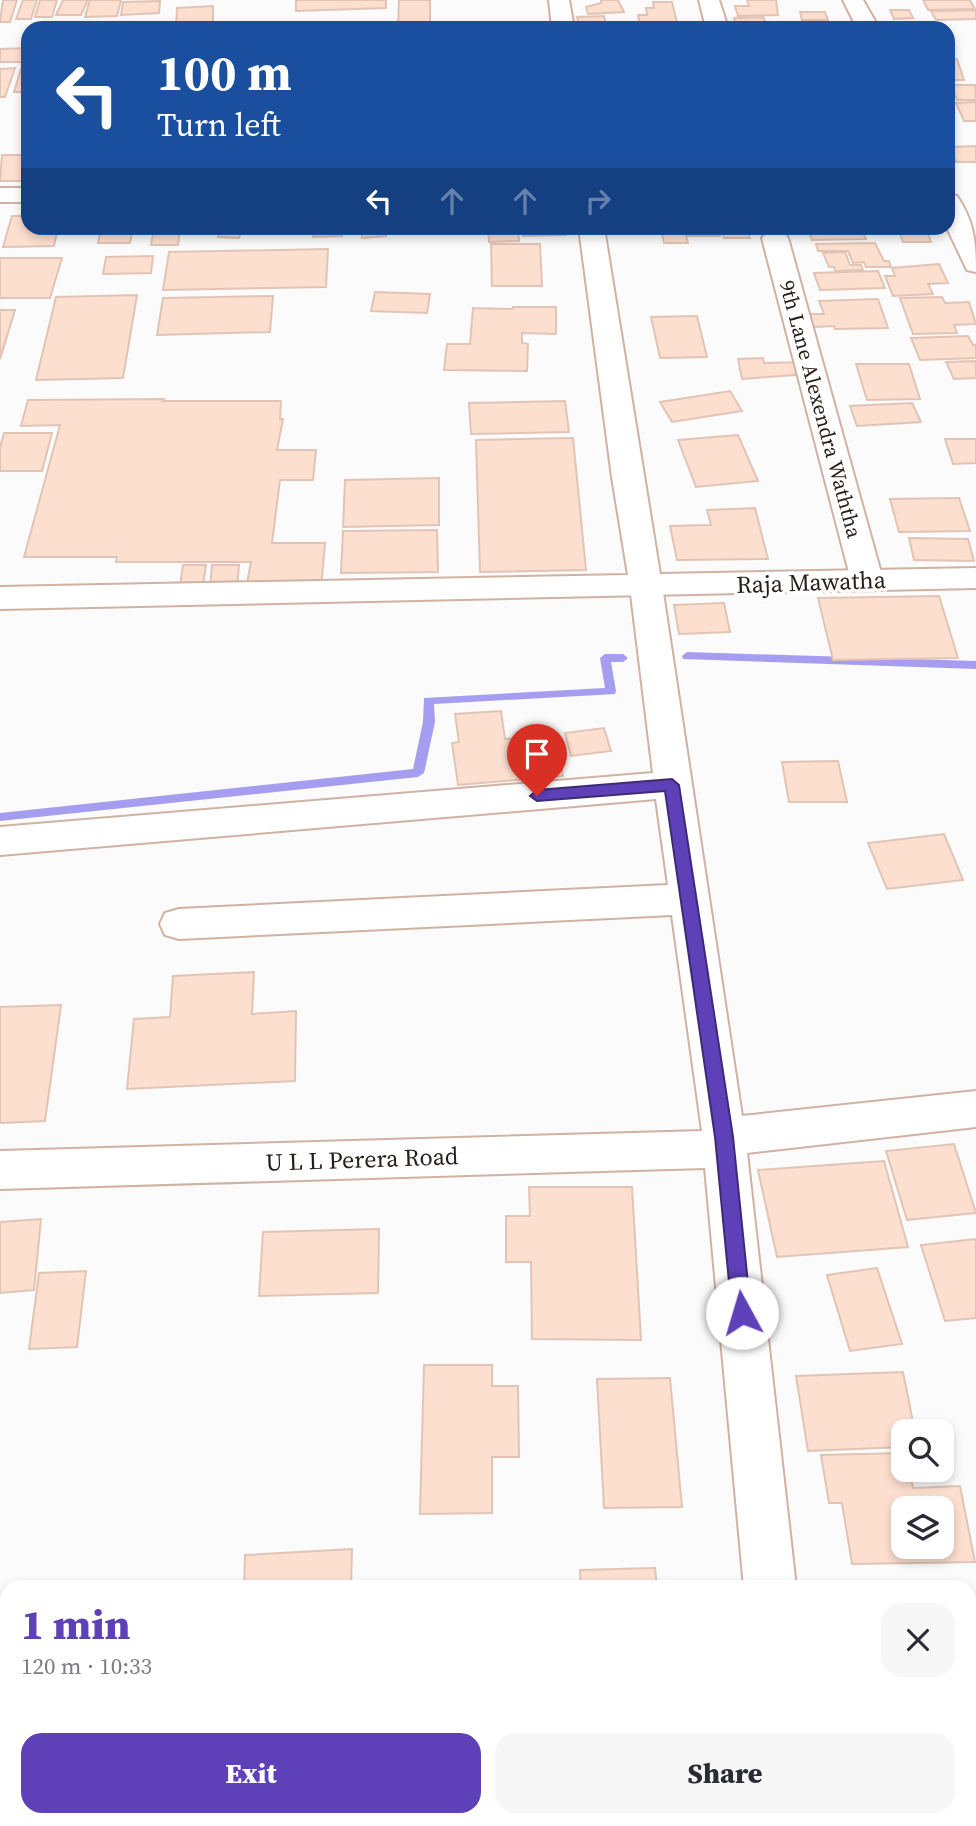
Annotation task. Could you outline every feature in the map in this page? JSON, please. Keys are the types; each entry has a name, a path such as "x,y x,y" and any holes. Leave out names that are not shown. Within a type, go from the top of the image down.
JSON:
{"street":[{"path":"559,0 562,21"},
{"path":"709,0 715,21"},
{"path":"853,0 864,21"},
{"path":"0,195 21,195"},
{"path":"955,217 976,264"},
{"path":"592,235 626,477 646,586 724,1143 769,1580"},
{"name":"9th Lane Alexendra Waththa","path":"775,238 867,580"},
{"name":"Raja Mawatha","path":"0,598 976,578"},
{"path":"0,841 672,785"},
{"path":"179,924 689,900"},
{"name":"U L L Perera Road","path":"0,1170 724,1143 976,1109"}],"building":[{"path":"3,0 17,0 10,22 0,22"},
{"path":"23,0 37,0 31,19 16,19"},
{"path":"40,0 57,0 52,17 35,17"},
{"path":"63,0 88,0 81,15 56,15"},
{"path":"90,0 121,0 117,16 85,17"},
{"path":"296,0 386,0 386,8 296,11"},
{"path":"399,0 430,0 430,21 398,21"},
{"path":"601,0 618,0 624,12 588,14 586,7 601,3"},
{"path":"747,0 776,0 778,15 738,16 735,6 749,6"},
{"path":"923,0 970,0 975,9 928,10"},
{"path":"160,1 159,13 121,15 123,2"},
{"path":"653,2 672,2 677,21 639,21 638,15 647,15 646,8 654,8"},
{"path":"213,6 213,21 176,21 177,8"},
{"path":"890,10 909,10 913,18 894,19"},
{"path":"976,10 976,19 936,20 931,11"},
{"path":"800,12 825,12 828,20 802,20"},
{"path":"604,16 605,21 578,21 577,17"},
{"path":"763,17 765,21 735,21 734,18"},
{"path":"21,48 21,62 0,62 0,49"},
{"path":"955,59 957,59 964,80 955,80"},
{"path":"15,68 5,97 0,97 0,69"},
{"path":"21,69 21,92 14,92"},
{"path":"955,85 975,85 976,100 957,100"},
{"path":"976,102 976,121 964,121 956,103"},
{"path":"976,146 976,162 956,162 955,147"},
{"path":"2,155 21,155 21,181 0,181"},
{"path":"12,216 21,216 21,235 56,235 54,246 3,247"},
{"path":"100,235 132,235 130,243 98,243"},
{"path":"153,235 179,235 178,245 151,245"},
{"path":"219,235 240,235 239,238 218,237"},
{"path":"313,235 342,236 313,237"},
{"path":"362,235 386,236 362,238"},
{"path":"488,235 519,235 519,241 489,242"},
{"path":"662,235 720,236 686,236 688,243 664,243"},
{"path":"723,235 749,235 750,238 724,238"},
{"path":"810,235 864,235 866,239 812,240"},
{"path":"900,235 928,235 931,242 903,242"},
{"path":"875,243 884,261 889,261 891,267 866,267 864,262 853,263 848,251 818,251 816,244"},
{"path":"491,244 540,244 542,286 492,286"},
{"path":"328,249 326,287 163,290 169,252"},
{"path":"845,252 850,265 861,265 863,270 835,271 834,267 829,267 823,253"},
{"path":"153,256 151,273 103,274 106,257"},
{"path":"0,258 62,258 50,298 0,298"},
{"path":"939,264 948,283 928,284 933,294 893,296 885,276 895,276 892,268"},
{"path":"878,271 885,288 820,290 814,273"},
{"path":"375,292 430,294 427,313 371,311"},
{"path":"137,295 123,378 36,380 56,297"},
{"path":"273,296 270,332 157,335 163,298"},
{"path":"942,297 945,303 969,302 976,324 954,325 957,333 913,334 900,298"},
{"path":"878,299 888,328 813,327 809,314 824,314 819,301"},
{"path":"556,307 556,334 522,333 522,343 528,344 527,371 444,370 447,344 470,344 473,308"},
{"path":"0,310 15,310 0,359"},
{"path":"697,316 707,357 660,358 651,317"},
{"path":"968,336 973,345 976,345 976,358 920,360 911,338"},
{"path":"763,358 764,363 804,362 808,374 742,379 738,359"},
{"path":"976,361 976,378 954,379 946,362"},
{"path":"856,364 909,364 920,399 867,400"},
{"path":"730,391 742,411 672,422 660,402"},
{"path":"164,399 163,401 281,401 280,419 283,419 277,450 316,450 313,480 280,480 272,543 325,543 321,589 246,589 251,562 116,562 117,557 24,557 60,425 21,426 28,400"},
{"path":"565,401 569,432 471,434 469,403"},
{"path":"912,403 921,422 857,426 850,406"},
{"path":"4,433 52,433 42,471 0,471 0,447"},
{"path":"738,435 758,481 696,487 678,440"},
{"path":"573,438 586,570 480,572 476,440"},
{"path":"945,439 976,439 976,463 953,464"},
{"path":"439,478 439,525 343,527 345,480"},
{"path":"959,498 970,531 899,532 890,499"},
{"path":"755,508 768,559 677,560 670,526 711,525 707,510"},
{"path":"437,530 438,572 341,573 343,531"},
{"path":"909,538 968,539 974,561 914,560"},
{"path":"183,565 206,565 203,585 180,586"},
{"path":"212,565 239,565 237,586 210,587"},
{"path":"939,596 958,658 833,660 818,598"},
{"path":"724,603 730,632 679,634 674,605"},
{"path":"501,711 505,739 556,735 563,776 458,785 452,743 459,742 455,714"},
{"path":"604,728 611,751 571,756 565,733"},
{"path":"838,761 847,802 789,802 782,762"},
{"path":"944,834 963,880 887,889 868,843"},
{"path":"254,972 252,1014 296,1011 295,1081 127,1089 134,1019 170,1017 173,976"},
{"path":"61,1005 45,1121 0,1123 0,1007"},
{"path":"954,1144 976,1213 907,1220 886,1151"},
{"path":"884,1161 908,1247 777,1257 758,1170"},
{"path":"529,1187 632,1187 641,1340 532,1339 531,1262 506,1262 506,1216 530,1216"},
{"path":"41,1219 34,1290 0,1293 0,1222"},
{"path":"379,1229 378,1293 259,1296 263,1232"},
{"path":"976,1239 976,1318 945,1321 921,1245"},
{"path":"877,1268 902,1344 850,1351 827,1275"},
{"path":"86,1271 77,1347 29,1349 39,1273"},
{"path":"424,1365 492,1365 492,1386 518,1386 519,1457 492,1457 492,1513 420,1514"},
{"path":"903,1372 912,1419 891,1419 891,1448 808,1451 796,1376"},
{"path":"670,1378 682,1507 604,1508 597,1379"},
{"path":"891,1453 891,1482 912,1482 913,1488 960,1486 975,1562 852,1564 842,1503 829,1503 821,1455"},
{"path":"352,1549 351,1580 244,1580 245,1555"},
{"path":"655,1568 656,1580 581,1580 580,1570"}],"waterway":[{"path":"687,656 976,665"},
{"path":"0,817 418,773 429,722 428,701 611,691 605,658 623,658"}],"route":[{"path":"537,796 672,785 724,1137 742,1313"}]}
